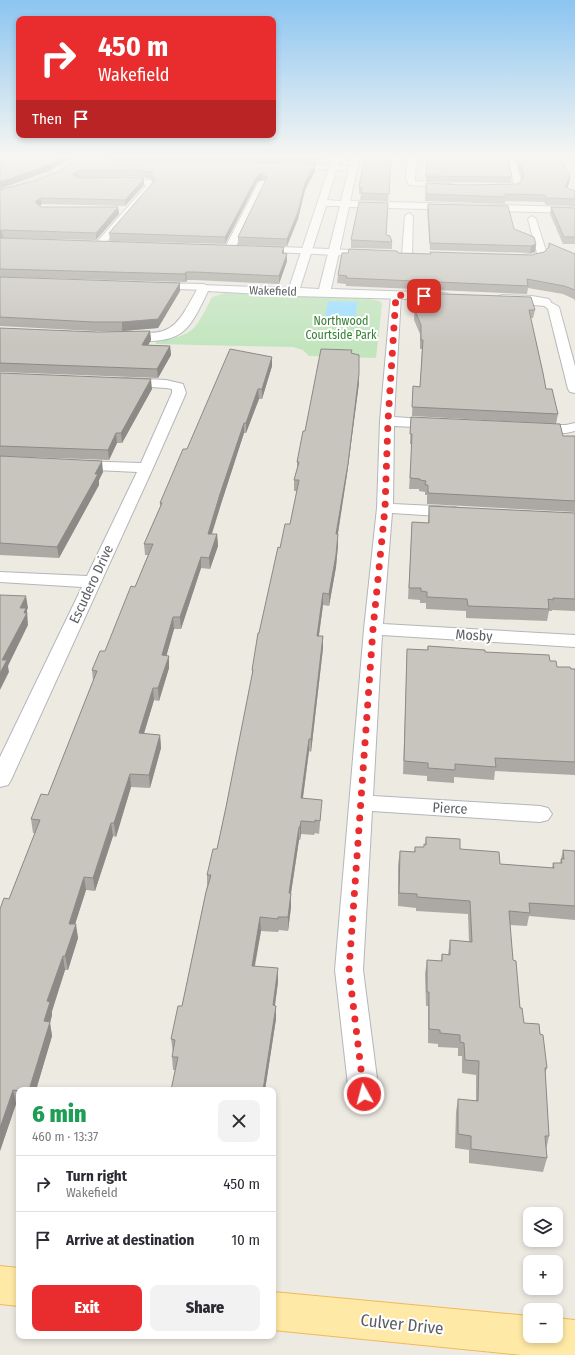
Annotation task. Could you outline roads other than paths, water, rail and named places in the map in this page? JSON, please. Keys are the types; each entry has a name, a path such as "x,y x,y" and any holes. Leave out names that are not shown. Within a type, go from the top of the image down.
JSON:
{"main road":[{"path":"0,1285 16,1287"},
{"name":"Culver Drive","path":"276,1311 523,1335"},
{"name":"Culver Drive","path":"563,1339 575,1340"}],"street":[{"path":"116,244 97,244 117,219"},
{"path":"242,219 226,248 385,254"},
{"path":"293,292 317,219"},
{"path":"324,293 341,219"},
{"path":"407,255 409,219"},
{"path":"510,258 539,256 542,254 532,219"},
{"name":"Wakefield","path":"141,285 293,292 456,297"},
{"path":"107,335 153,336 169,333 178,329 204,287"},
{"path":"364,1094 349,970 373,629 385,508 388,421 396,295"},
{"path":"494,298 532,300 545,302 553,307 575,389"},
{"name":"Escudero Drive","path":"0,780 7,751 92,582 146,468 179,393 178,387 166,384 114,381"},
{"path":"388,421 449,424"},
{"path":"518,427 566,429 575,427"},
{"path":"62,464 146,468"},
{"path":"385,508 472,513"},
{"path":"0,577 92,582"},
{"name":"Mosby","path":"373,629 575,641"},
{"name":"Pierce","path":"360,803 540,814"}],"water":[{"path":"328,301 358,302 355,317 358,319 322,318 325,317"}],"park label":[{"name":"Northwood Courtside Park","path":"341,328"}]}
